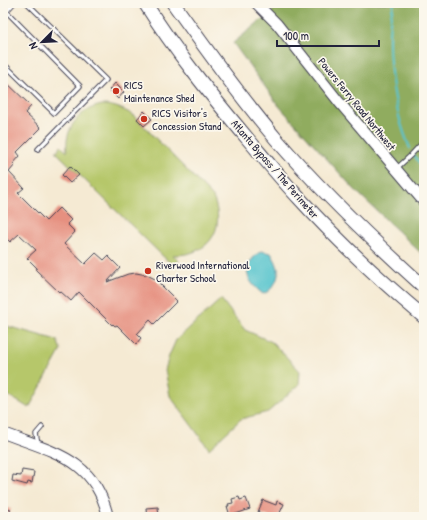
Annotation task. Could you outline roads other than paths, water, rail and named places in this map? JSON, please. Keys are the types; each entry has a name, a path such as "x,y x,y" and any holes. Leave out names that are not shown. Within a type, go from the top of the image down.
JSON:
{"highway":[{"name":"Atlanta Bypass / The Perimeter","path":"145,3 178,52 208,92 298,198 340,241 391,289 424,317"},
{"name":"Atlanta Bypass / The Perimeter","path":"174,3 246,103 305,172 358,226 424,287"}],"street":[{"name":"Powers Ferry Road Northwest","path":"256,3 290,39 339,102 424,202"},
{"path":"3,433 66,458 83,469 100,492 108,517"}],"lane":[{"path":"3,15 14,3"},
{"path":"26,3 106,80 38,149"},
{"path":"3,63 54,113 80,86 6,11"},
{"path":"396,169 424,141"},
{"path":"39,447 36,434 42,427"}],"water":[{"path":"261,251 271,253 278,269 276,282 267,292 263,294 252,283 247,272 250,262"}],"waterway":[{"path":"394,3 389,36 392,76 399,116 410,148"},
{"path":"414,155 424,170"}],"place":[{"name":"RICS Maintenance Shed","path":"116,91"},
{"name":"RICS Visitor's Concession Stand","path":"144,119"},
{"name":"Riverwood International Charter School","path":"148,271"}]}
